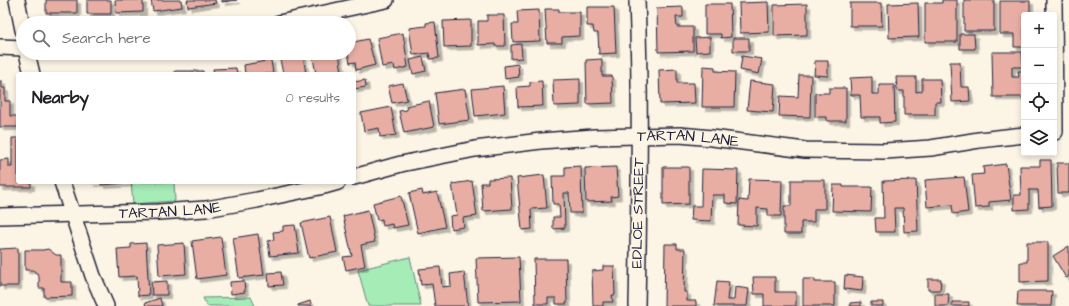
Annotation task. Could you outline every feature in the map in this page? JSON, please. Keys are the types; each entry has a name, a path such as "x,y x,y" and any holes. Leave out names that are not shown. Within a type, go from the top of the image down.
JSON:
{"street":[{"path":"17,0 20,16"},
{"path":"312,16 386,0"},
{"name":"EDLOE STREET","path":"637,0 639,62 637,306"},
{"path":"1054,0 1059,132"},
{"path":"0,48 16,48"},
{"path":"29,60 32,72"},
{"name":"TARTAN LANE","path":"356,176 401,164 475,149 549,140 594,137 680,135 804,150 885,151 931,148 978,140 1021,135"},
{"path":"63,184 93,276 106,306"},
{"name":"TARTAN LANE","path":"0,216 73,215 206,209 264,199 331,184"}],"green space":[{"path":"131,184 174,184 175,201 133,204"},
{"path":"410,257 421,306 368,306 358,270"},
{"path":"251,297 255,306 207,306 203,298"}],"building":[{"path":"46,0 77,0 77,13 46,13"},
{"path":"87,0 111,0 111,14 87,14"},
{"path":"115,0 143,0 143,12 116,13"},
{"path":"151,0 181,0 182,7 153,11"},
{"path":"187,0 215,0 216,3 188,7"},
{"path":"222,0 237,0 222,2"},
{"path":"942,0 957,0 957,42 925,42 925,3 942,3"},
{"path":"964,0 994,0 994,31 964,31"},
{"path":"1000,1 1030,1 1030,12 1021,12 1021,47 1014,47 1014,34 1000,34"},
{"path":"768,2 769,32 740,33 739,3"},
{"path":"850,3 881,3 882,26 850,26"},
{"path":"918,3 919,37 889,38 888,4"},
{"path":"705,4 730,4 731,37 721,38 721,34 705,34"},
{"path":"807,4 807,35 774,36 774,5"},
{"path":"587,7 614,7 616,53 599,54 598,33 594,33 593,26 587,26"},
{"path":"683,7 683,17 676,17 677,27 693,27 693,51 658,52 657,8"},
{"path":"545,9 559,9 559,12 580,12 580,36 562,37 562,43 547,43"},
{"path":"539,10 540,41 513,42 512,24 518,24 517,11"},
{"path":"487,15 504,15 505,46 495,46 495,44 478,45 478,21 487,21"},
{"path":"471,20 471,46 444,47 443,21"},
{"path":"435,22 439,58 430,59 429,53 413,55 409,28 426,26 426,23"},
{"path":"403,33 408,67 395,70 394,65 382,67 377,38"},
{"path":"960,34 974,34 975,49 960,49"},
{"path":"710,37 710,51 696,52 695,38"},
{"path":"733,38 749,38 749,51 733,51"},
{"path":"368,39 375,65 356,70 355,62 350,63 349,60 356,60 356,42"},
{"path":"521,44 522,58 511,59 511,45"},
{"path":"992,52 1021,52 1021,67 1012,67 1012,77 1019,77 1018,71 1021,71 1021,97 993,97"},
{"path":"742,56 762,59 759,74 740,70"},
{"path":"423,57 426,71 413,74 410,60"},
{"path":"602,59 602,76 612,76 613,103 587,104 586,60"},
{"path":"271,60 273,72 245,72 244,65"},
{"path":"280,60 304,60 306,72 283,72"},
{"path":"313,60 340,60 342,72 316,72"},
{"path":"815,61 828,61 828,76 814,75"},
{"path":"950,62 960,62 961,87 969,87 970,101 952,102"},
{"path":"518,64 519,77 505,79 504,66"},
{"path":"703,66 715,67 715,71 735,72 734,107 702,107"},
{"path":"236,68 237,72 214,72 213,69"},
{"path":"677,69 677,83 694,83 695,103 660,104 659,70"},
{"path":"175,71 203,71 203,72"},
{"path":"799,75 811,75 810,117 779,116 780,96 798,97"},
{"path":"872,77 872,94 879,94 879,85 894,85 895,122 880,123 880,117 861,117 860,95 851,95 850,78"},
{"path":"896,77 916,77 916,92 922,91 922,79 940,79 941,102 935,102 935,115 904,115 904,91 897,91"},
{"path":"580,79 580,105 554,106 553,80"},
{"path":"365,80 366,87 356,89 356,82"},
{"path":"0,81 2,81 2,88 5,88 5,101 10,101 10,116 16,116 16,127 0,127"},
{"path":"542,81 543,106 518,107 517,87 530,86 530,82"},
{"path":"750,81 775,84 773,112 747,110"},
{"path":"403,83 407,100 392,103 388,86"},
{"path":"503,86 505,113 475,116 472,89"},
{"path":"829,88 846,88 846,121 827,121 827,117 815,117 815,93 829,93"},
{"path":"465,89 470,120 439,124 435,93"},
{"path":"429,101 434,127 404,133 399,111 407,110 406,106"},
{"path":"391,107 396,135 380,137 379,128 364,131 361,113"},
{"path":"12,138 16,138 16,184 31,184 31,187 0,187 0,160 9,159 9,167 12,167"},
{"path":"1040,160 1051,160 1052,206 1039,207 1038,190 1029,190 1029,209 1014,210 1014,195 1021,195 1020,166 1040,166"},
{"path":"1057,163 1069,163 1069,193 1058,193"},
{"path":"1006,164 1011,200 989,202 989,207 975,208 972,175 984,174 983,167"},
{"path":"581,166 582,213 570,213 569,193 564,193 565,228 553,229 553,217 560,217 559,204 553,204 552,176 565,176 565,167"},
{"path":"616,167 618,196 611,197 612,201 586,202 585,168"},
{"path":"663,167 689,167 689,204 663,205"},
{"path":"702,169 738,170 737,204 725,203 725,195 712,195 711,221 691,220 692,206 701,206"},
{"path":"544,175 547,208 531,209 532,229 522,230 517,178"},
{"path":"964,177 968,212 953,214 952,205 927,207 925,180"},
{"path":"510,178 512,209 483,211 481,183 488,183 488,179"},
{"path":"749,179 782,180 781,216 768,216 768,209 757,208 757,226 738,225 739,200 748,201"},
{"path":"791,180 825,180 825,209 814,209 814,222 801,222 801,234 784,234 784,206 791,206"},
{"path":"916,180 918,231 904,232 903,208 894,208 895,232 876,232 875,218 884,218 883,181"},
{"path":"472,181 477,216 463,218 464,227 451,229 450,216 457,215 452,184"},
{"path":"833,185 843,185 843,187 872,187 871,212 832,211"},
{"path":"422,190 423,195 437,192 445,227 418,233 409,193"},
{"path":"401,196 408,225 393,228 392,224 383,226 382,219 377,220 373,203"},
{"path":"368,210 375,242 361,245 365,266 346,270 343,257 352,256 343,216"},
{"path":"330,217 337,252 309,258 301,223"},
{"path":"295,225 299,253 270,256 268,241 274,240 273,232 283,231 283,226"},
{"path":"258,234 264,275 239,278 233,238"},
{"path":"221,237 226,275 197,279 192,241"},
{"path":"1027,242 1048,242 1048,281 1020,282 1020,262 1027,262"},
{"path":"146,243 149,295 138,296 137,276 119,277 117,249 131,248 131,244"},
{"path":"184,243 186,274 159,276 157,245"},
{"path":"665,244 677,244 677,249 685,249 684,292 687,292 687,301 696,301 696,306 664,306"},
{"path":"1069,246 1069,276 1066,278 1053,256"},
{"path":"18,248 18,286 0,286 0,249"},
{"path":"48,249 56,255 61,255 61,282 72,282 72,296 44,297 44,288 39,288 39,275 33,270 25,270 25,250"},
{"path":"519,257 521,301 478,302 476,258"},
{"path":"534,259 566,259 567,304 556,304 556,298 548,298 548,304 535,304"},
{"path":"603,266 614,266 615,295 612,295 613,302 603,302 603,306 593,306 592,271 603,270"},
{"path":"440,267 442,287 451,286 450,274 464,272 468,306 435,306 432,284 421,285 419,269"},
{"path":"281,272 283,285 269,286 268,273"},
{"path":"845,275 863,277 862,291 844,289"},
{"path":"753,277 775,277 775,292 796,292 796,306 764,306 764,294 754,294"},
{"path":"803,279 815,279 815,282 835,282 835,306 803,306"},
{"path":"928,279 941,279 940,290 928,290"},
{"path":"167,281 167,295 152,295 151,282"},
{"path":"244,281 245,292 231,294 230,282"},
{"path":"717,281 729,282 727,300 734,300 735,287 749,289 747,306 714,306"},
{"path":"1018,291 1052,291 1051,306 1017,306"},
{"path":"935,294 949,294 948,306 935,306"},
{"path":"160,298 162,306 146,306 145,303"},
{"path":"310,301 312,306 298,306 298,305"},
{"path":"861,302 861,306 850,306 850,303"},
{"path":"871,302 883,302 883,306 871,306"},
{"path":"952,302 969,302 969,306 952,306"}]}
